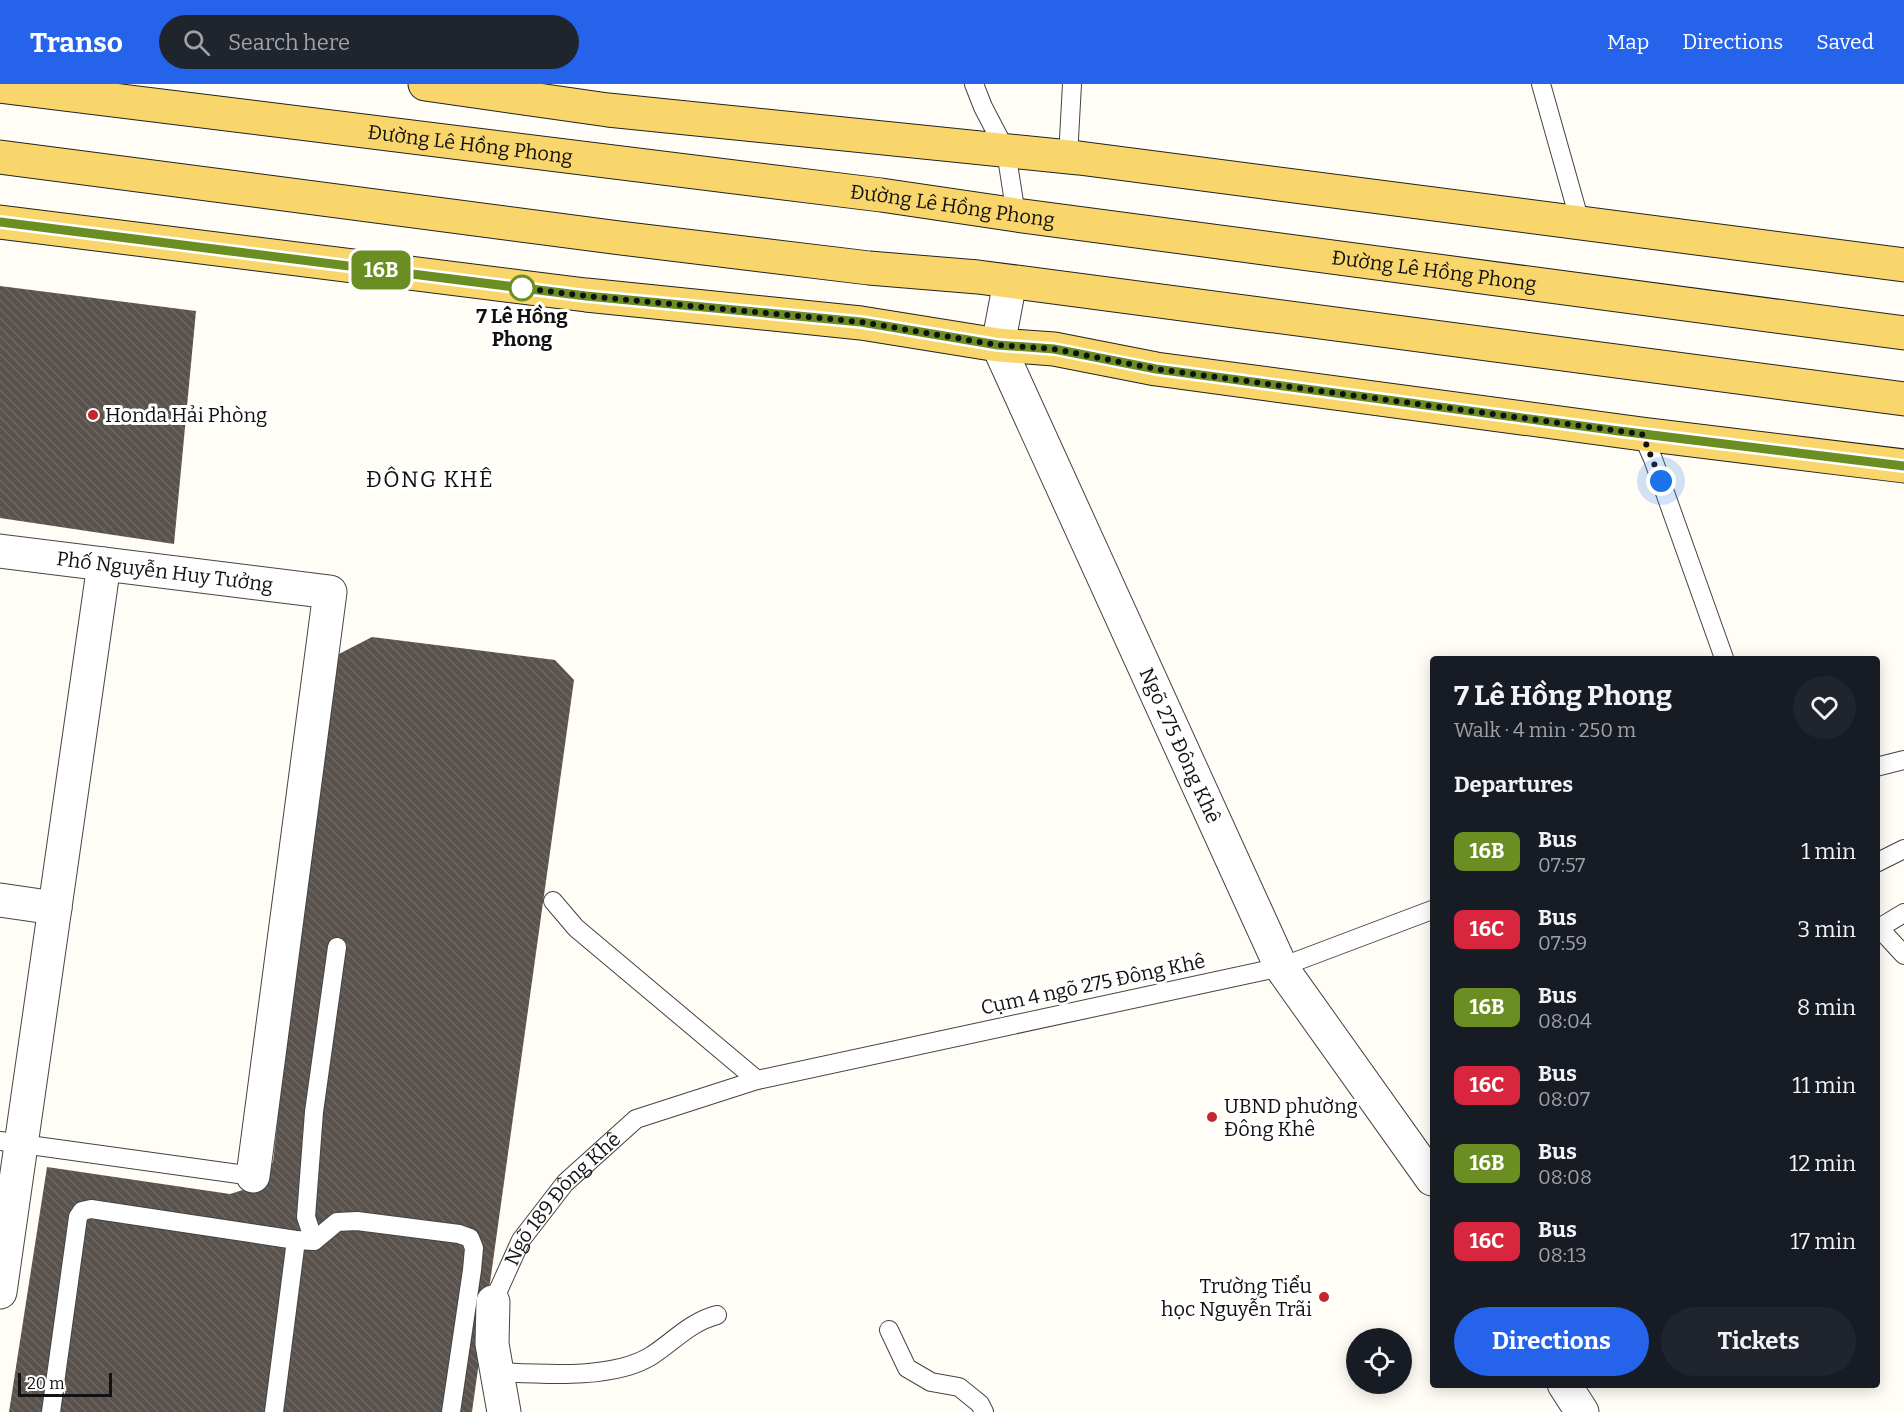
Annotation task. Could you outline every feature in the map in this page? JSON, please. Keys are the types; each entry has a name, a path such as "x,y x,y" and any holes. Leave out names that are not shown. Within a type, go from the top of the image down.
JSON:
{"main road":[{"path":"425,84 608,110 1068,157 1904,265"},
{"name":"Đường Lê Hồng Phong","path":"0,86 881,195 1904,333"},
{"path":"0,157 620,238 869,268 978,277 1904,399"},
{"path":"0,222 586,296 861,322 998,345 1054,349 1156,369 1642,434 1904,466"}],"street":[{"path":"998,345 1010,282"},
{"name":"Ngõ 275 Đông Khê","path":"998,345 1281,967 1430,1171"},
{"name":"Phố Nguyễn Huy Tưởng","path":"0,551 330,592 253,1176"},
{"path":"0,1292 11,1143 55,908 104,564"},
{"path":"0,900 55,908"},
{"name":"Ngõ 189 Đông Khê","path":"493,1302 492,1344 504,1412"},
{"path":"1567,1388 1582,1412"}],"lane":[{"path":"974,84 982,107 1006,151 1016,215"},
{"path":"1068,157 1072,84"},
{"path":"1541,84 1580,222"},
{"path":"1642,434 1723,656"},
{"path":"1880,766 1904,760"},
{"path":"1880,861 1904,849"},
{"path":"553,901 576,928 757,1080"},
{"name":"Cụm 4 ngõ 275 Đông Khê","path":"757,1080 1281,967 1430,911"},
{"path":"1880,926 1904,914"},
{"path":"1880,929 1904,955"},
{"path":"274,1412 305,1240 314,1112 337,947"},
{"name":"Ngõ 189 Đông Khê","path":"493,1302 520,1240 565,1183 636,1119 757,1080"},
{"path":"11,1143 253,1176"},
{"path":"51,1412 78,1217 82,1211 91,1209 305,1240 337,1222 347,1221 459,1234 470,1238 474,1248 472,1270 451,1412"},
{"path":"497,1372 574,1375 626,1367 650,1357 703,1319 717,1315"},
{"path":"889,1330 907,1368 931,1382 959,1387 980,1404 984,1412"}],"building":[{"name":"Honda Hải Phòng","path":"0,286 196,311 174,544 0,518"},
{"path":"372,637 555,660 574,680 472,1412 9,1412 47,1167 230,1194 246,1189 273,1162 299,926 337,655"}],"bus line":[{"name":"16B","path":"0,222 586,296 861,322 998,345 1054,349 1156,369 1619,431 1904,466"}],"place":[{"name":"7 Lê Hồng Phong","path":"522,288"},
{"name":"Honda Hải Phòng","path":"93,415"},
{"name":"UBND phường Đông Khê","path":"1212,1117"},
{"name":"Trường Tiểu học Nguyễn Trãi","path":"1324,1297"}],"district":[{"name":"ĐÔNG KHÊ","path":"430,479"}],"route":[{"path":"522,288 515,287 586,296 861,322 998,345 1054,349 1156,369 1642,434 1661,481"}]}
